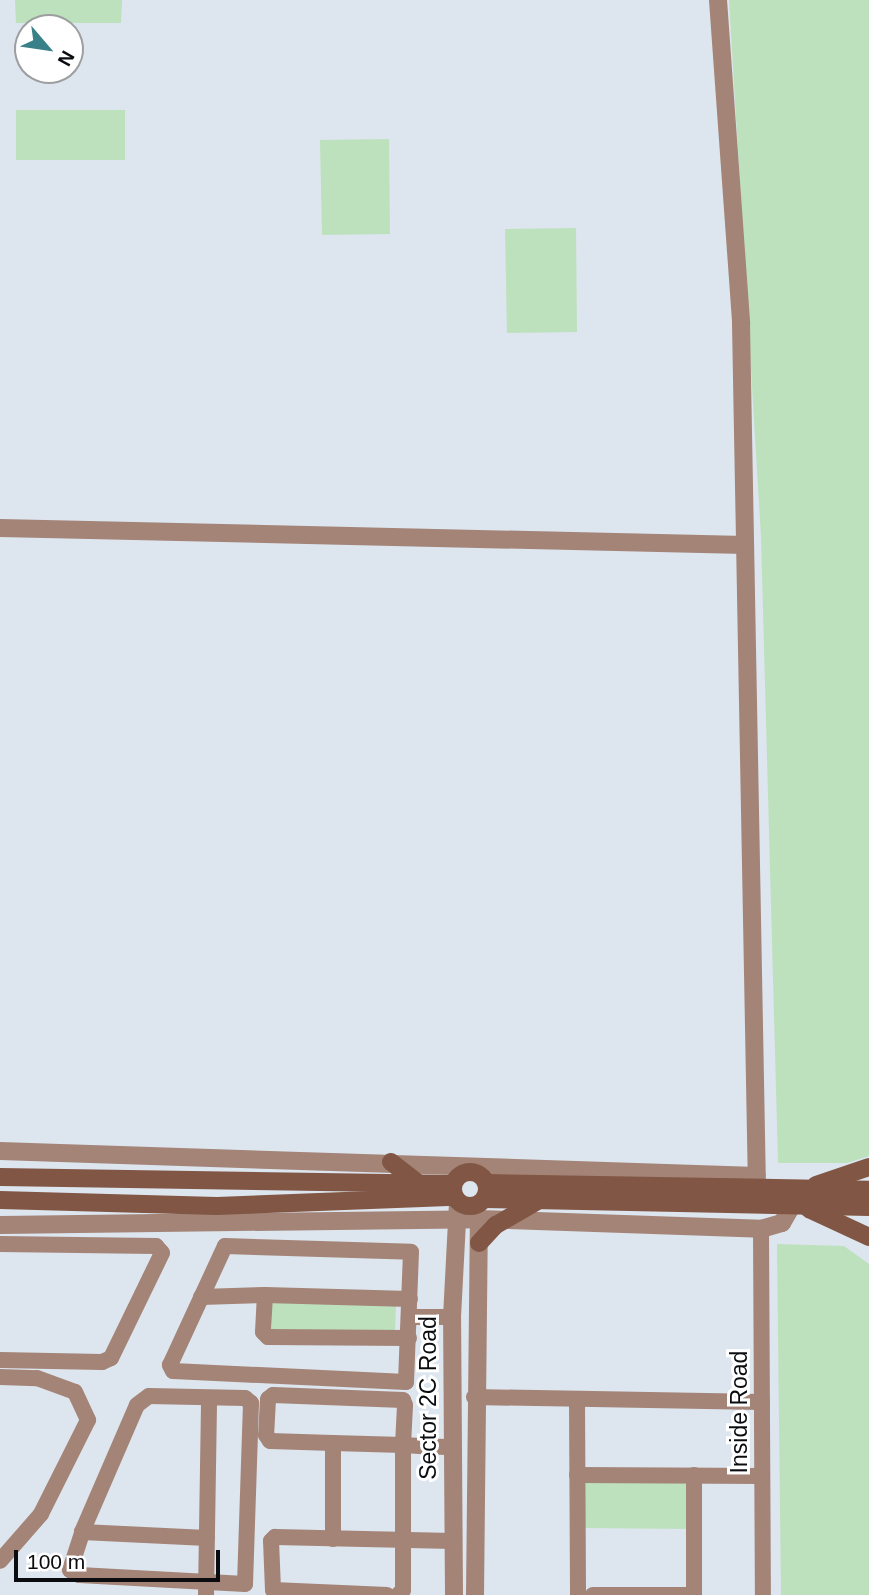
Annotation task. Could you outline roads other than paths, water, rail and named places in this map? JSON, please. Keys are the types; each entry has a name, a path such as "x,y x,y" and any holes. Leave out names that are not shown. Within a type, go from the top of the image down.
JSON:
{"main road":[{"path":"391,1163 419,1184 472,1207 482,1201 757,1182 799,1200 869,1237"},
{"path":"799,1200 869,1167"},
{"path":"456,1200 471,1172 482,1201"},
{"path":"0,1177 419,1184"},
{"path":"799,1200 869,1190"},
{"path":"0,1200 217,1206 456,1200"},
{"path":"482,1201 799,1200 869,1207"},
{"path":"479,1243 503,1221 536,1202"}],"street":[{"path":"0,1151 391,1163 757,1182 741,324 718,0"},
{"path":"0,528 745,545"},
{"path":"0,1225 38,1226 456,1200"},
{"name":"Sector 2C Road","path":"454,1595 452,1317 456,1200"},
{"path":"482,1201 503,1221 761,1229 782,1223 799,1200"},
{"name":"Sector 2C Road","path":"475,1595 474,1397 482,1201"},
{"path":"38,1226 39,1245"},
{"name":"Inside Road","path":"761,1229 763,1595"},
{"path":"0,1244 156,1246 162,1253 111,1357 102,1362 0,1360"},
{"path":"229,1246 409,1251 410,1317 403,1383 173,1371 170,1365 201,1297 222,1250 229,1246"},
{"path":"265,1295 263,1332 268,1337 409,1338"},
{"path":"201,1297 265,1295 410,1299"},
{"path":"410,1317 452,1317"},
{"path":"0,1377 37,1378 75,1392 88,1420 41,1514 0,1561"},
{"path":"398,1595 403,1590 403,1445 405,1405 398,1397 270,1396 267,1439 333,1443 403,1445 453,1447"},
{"path":"474,1397 762,1402"},
{"path":"144,1398 209,1398 245,1398 251,1403 248,1580 244,1584 206,1589 74,1574 71,1563 82,1532 144,1398"},
{"path":"206,1589 209,1398"},
{"path":"577,1399 578,1595"},
{"path":"333,1443 333,1539"},
{"path":"577,1475 762,1476"},
{"path":"593,1595 694,1595 694,1475"},
{"path":"82,1532 207,1538"},
{"path":"387,1595 272,1589 272,1539 453,1541"}]}
